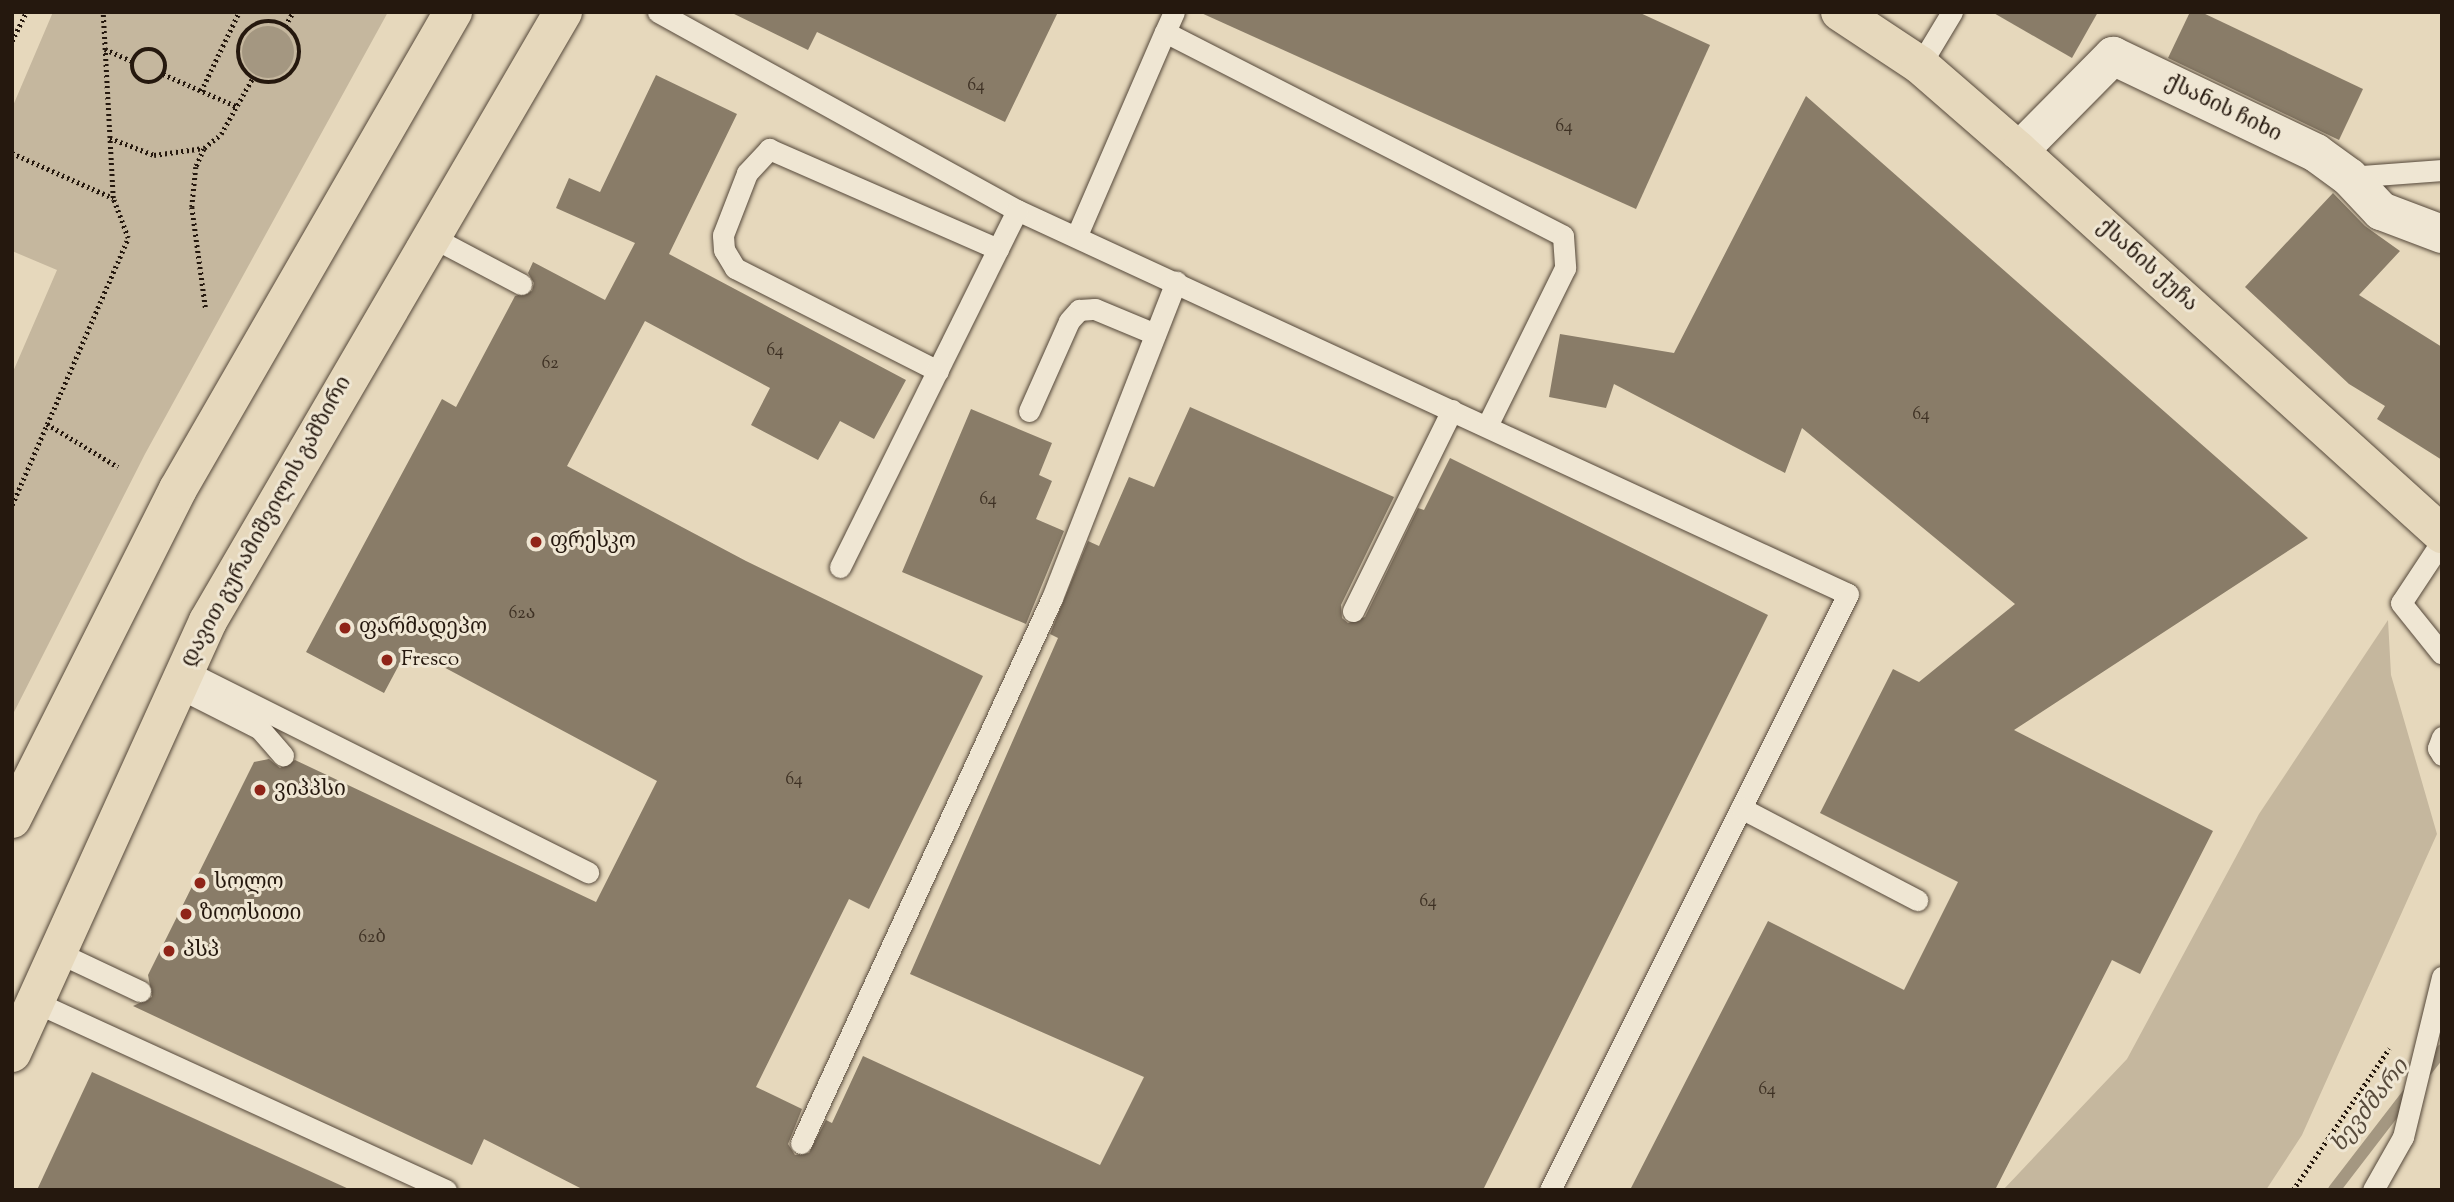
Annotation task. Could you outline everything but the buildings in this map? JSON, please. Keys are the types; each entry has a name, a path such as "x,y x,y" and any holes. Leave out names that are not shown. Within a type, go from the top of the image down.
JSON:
{"main road":[{"path":"12,819 178,489 453,12"},
{"name":"დავით გურამიშვილის გამზირი","path":"12,1053 181,678 257,531 563,12"},
{"name":"ქსანის ქუჩა","path":"1840,12 1920,65 2019,151 2442,534"}],"street":[{"name":"ქსანის ჩიხი","path":"2019,151 2113,56 2316,153 2349,177 2381,211 2442,234"}],"lane":[{"path":"658,12 1017,211 1077,235 1847,594 1550,1190"},
{"path":"1920,65 1952,12"},
{"path":"1077,235 1170,22 1563,236 1564,268 1487,426"},
{"path":"938,371 735,268 724,250 723,235 747,173 769,149 998,250"},
{"path":"2349,177 2442,170"},
{"path":"840,567 1017,211"},
{"path":"430,236 521,284"},
{"path":"801,1143 1052,598 1176,281"},
{"path":"1029,411 1069,321 1079,310 1095,309 1155,334"},
{"path":"1353,611 1452,410"},
{"path":"2442,541 2401,603 2442,654"},
{"path":"181,678 260,729 284,755"},
{"path":"181,678 588,872"},
{"path":"2442,737 2438,748 2442,755"},
{"path":"1741,808 1917,900"},
{"path":"57,952 140,991"},
{"path":"2373,1190 2403,1137 2442,977"},
{"path":"35,1002 446,1190"}],"path":[{"path":"12,41 26,12"},
{"path":"12,505 128,238 113,198 103,12"},
{"path":"201,91 239,12"},
{"path":"285,26 293,12"},
{"path":"265,21 285,26 298,42 300,52 292,73 274,83 252,79 240,66 240,38 246,30 265,21"},
{"path":"229,33 240,38"},
{"path":"105,49 132,61"},
{"path":"155,50 163,57 163,74 156,82 145,83 133,72 132,61 139,52 155,50"},
{"path":"163,74 238,107"},
{"path":"206,310 192,207 196,167 204,148 221,134 252,79"},
{"path":"110,138 154,155 204,148"},
{"path":"12,153 113,198"},
{"path":"47,424 118,467"},
{"path":"2293,1190 2392,1044"}],"shaded area":[{"path":"53,12 388,12 145,454 12,716 12,374 57,270 12,251 12,108"},
{"path":"268,26 278,28 286,34 292,42 292,62 286,70 278,76 268,78 258,76 250,70 244,62 242,52 244,42 250,34 258,28"},
{"path":"2388,620 2391,675 2437,834 2302,1135 2266,1190 2003,1190 2127,1059 2259,814"}],"waterway":[{"name":"ხევძმარი","path":"2422,1076 2442,1050"},
{"name":"ხევძმარი","path":"2334,1190 2411,1090"}],"place":[{"name":"ფრესკო","path":"536,542"},
{"name":"ფარმადეპო","path":"345,628"},
{"name":"Fresco","path":"387,660"},
{"name":"ვიპპსი","path":"260,790"},
{"name":"სოლო","path":"200,883"},
{"name":"ზოოსითი","path":"186,914"},
{"name":"პსპ","path":"169,951"}]}
